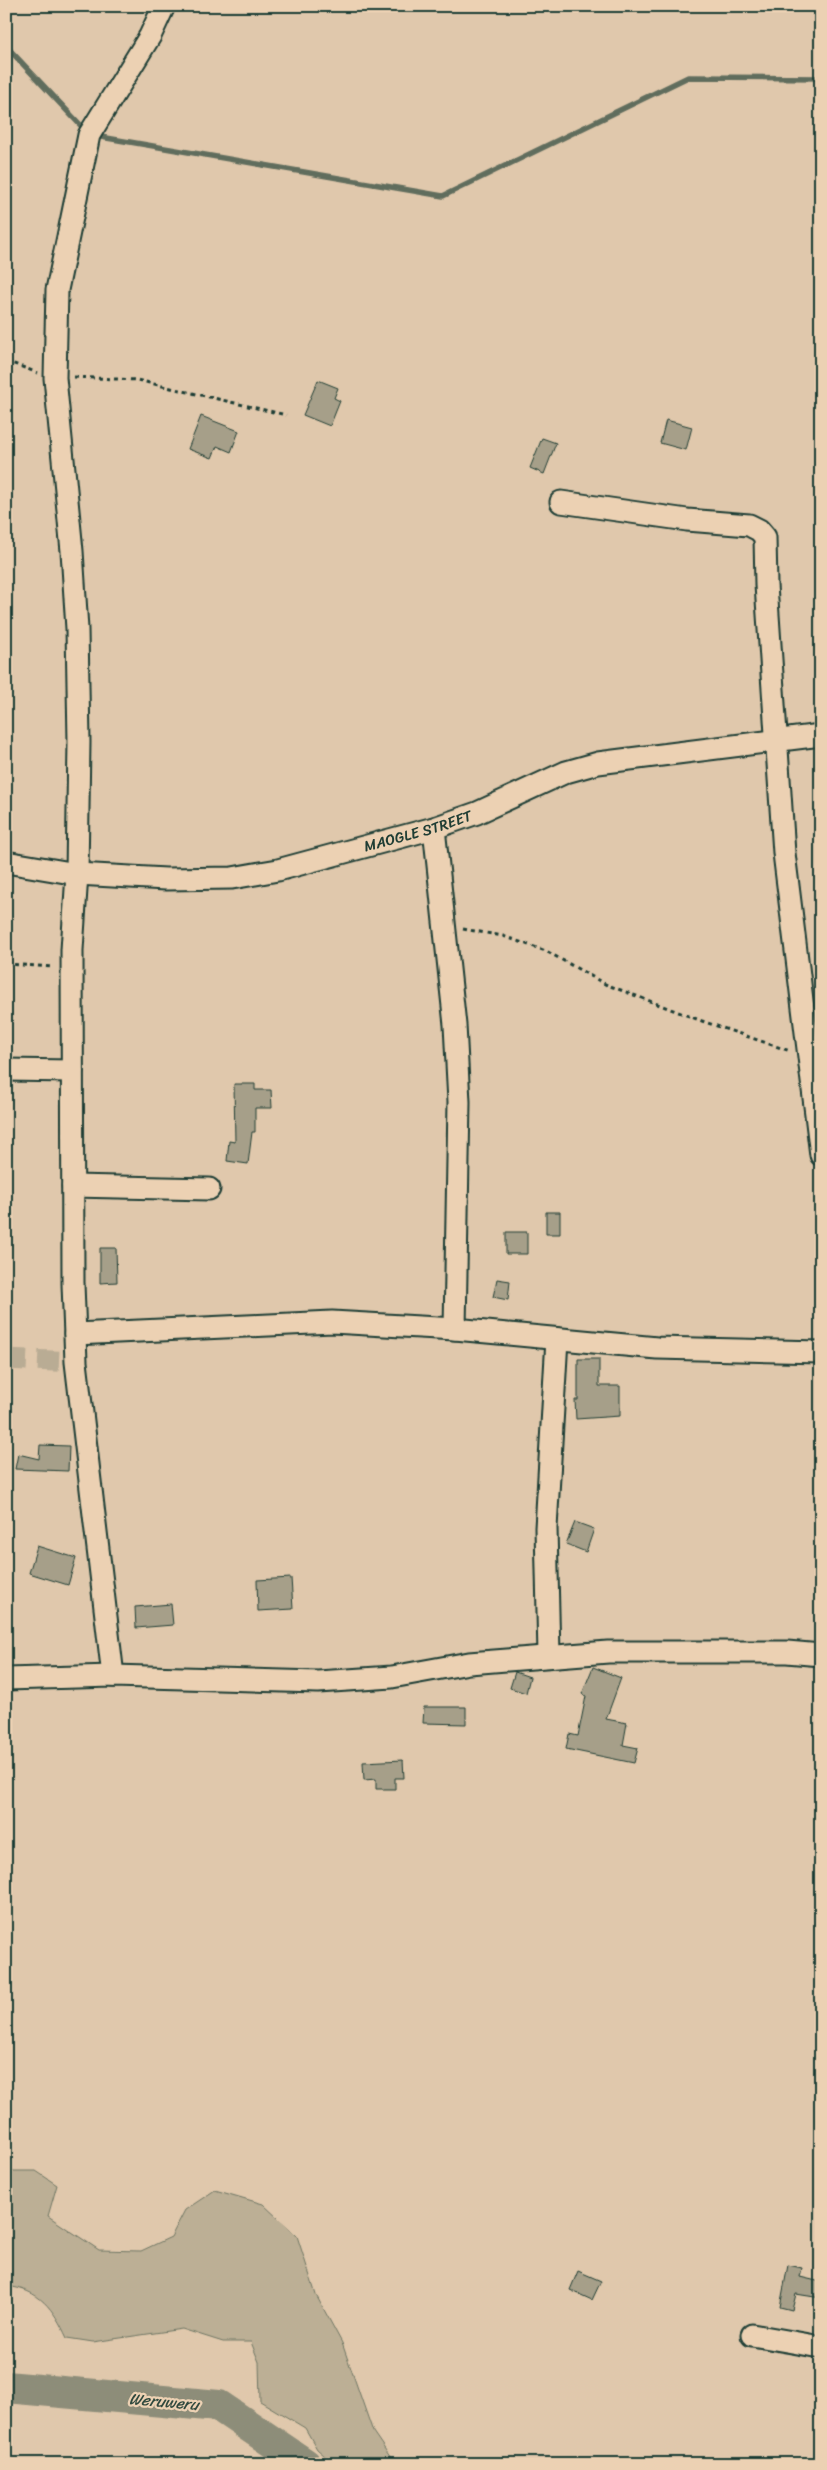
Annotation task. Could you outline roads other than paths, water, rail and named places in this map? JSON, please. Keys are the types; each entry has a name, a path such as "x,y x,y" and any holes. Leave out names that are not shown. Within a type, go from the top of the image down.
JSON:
{"street":[{"path":"113,1676 82,1421 75,1334 72,968 77,874 79,742 77,629 66,475 55,378 57,290 89,135 150,36 164,6"},
{"path":"561,502 687,520 748,526 759,530 765,537 766,585 784,853 821,1155"},
{"name":"MAOGLE STREET","path":"6,862 77,874 166,879 232,878 307,863 434,828 477,813 566,772 598,763 777,739 821,735"},
{"path":"434,828 456,1025 458,1102 455,1329"},
{"path":"6,1070 72,1071"},
{"path":"73,1186 208,1189"},
{"path":"75,1334 332,1322 455,1329 657,1348 821,1352"},
{"path":"549,1655 546,1528 558,1340"},
{"path":"6,1679 113,1676 318,1682 392,1677 470,1663 549,1655 608,1652 787,1652 821,1655"},
{"path":"752,2335 821,2347"}],"waterway":[{"path":"6,46 87,132"},
{"path":"95,136 443,196 688,77 821,78"},
{"name":"Weruweru","path":"6,2387 219,2406 305,2464"}],"tunnel":[{"path":"6,1359 76,1362"}]}
